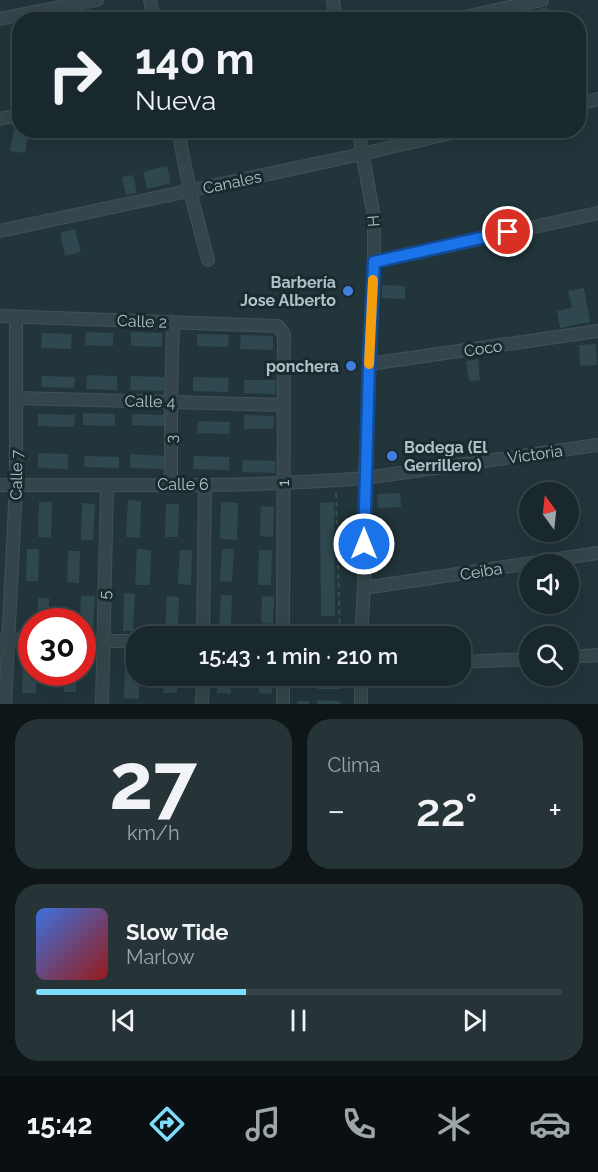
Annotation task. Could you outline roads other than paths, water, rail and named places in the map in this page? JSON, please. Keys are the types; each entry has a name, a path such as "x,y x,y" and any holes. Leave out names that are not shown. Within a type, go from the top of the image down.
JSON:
{"street":[{"path":"36,12 97,0"},
{"path":"488,12 542,0"},
{"path":"180,138 190,191 208,260"},
{"name":"H","path":"359,138 374,217 362,626"},
{"name":"Canales","path":"0,231 430,138"},
{"path":"374,262 598,213"},
{"name":"Calle 2","path":"0,316 278,326 282,330"},
{"name":"Calle 7","path":"5,704 4,640 16,485 16,317"},
{"name":"3","path":"171,484 173,322"},
{"name":"1","path":"282,330 284,334 283,626"},
{"name":"Coco","path":"369,364 598,331"},
{"name":"Calle 4","path":"16,398 284,405"},
{"name":"Victoria","path":"365,478 598,446"},
{"name":"Calle 6","path":"0,485 283,484 365,478"},
{"path":"203,626 205,484"},
{"name":"5","path":"102,704 107,486"},
{"name":"Ceiba","path":"364,588 598,553"},
{"path":"96,641 126,641"},
{"path":"579,656 598,655"},
{"path":"471,662 519,659"},
{"path":"202,704 203,686"},
{"path":"283,686 283,704"},
{"path":"362,686 362,704"}],"place":[{"name":"Barbería Jose Alberto","path":"348,291"},
{"name":"ponchera","path":"351,366"},
{"name":"Bodega (El Gerrillero)","path":"392,456"}]}
